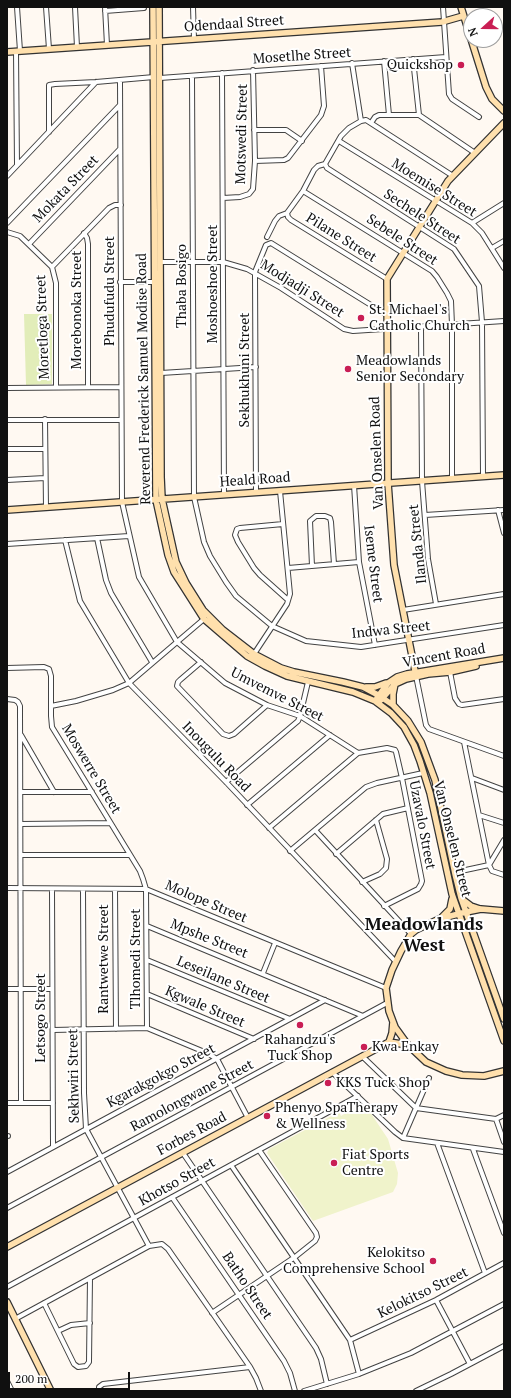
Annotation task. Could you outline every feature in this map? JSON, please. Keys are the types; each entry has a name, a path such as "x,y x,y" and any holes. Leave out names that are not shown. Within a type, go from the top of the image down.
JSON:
{"main road":[{"name":"Reverend Frederick Samuel Modise Road","path":"153,7 157,78 160,262 159,500 174,555 180,572 203,610 236,641 254,654 281,668 314,677 363,687 380,696"},
{"name":"Reverend Frederick Samuel Modise Road","path":"156,42 159,7"},
{"path":"461,7 463,16"},
{"name":"Odendaal Street","path":"7,52 444,21 463,16"},
{"path":"473,48 488,93 504,111"},
{"name":"Reverend Frederick Samuel Modise Road","path":"157,78 155,282 159,500 168,555 174,572 204,620 231,643 258,662 276,672 308,682 353,692 377,702"},
{"name":"Van Onselen Road","path":"415,674 394,565 388,483 387,279 418,227 452,176 504,123"},
{"name":"Heald Road","path":"7,510 504,475"},
{"name":"Vincent Road","path":"380,696 395,684 415,674 504,659"},
{"name":"Vincent Road","path":"377,702 388,683 401,675 450,672 504,659"},
{"path":"363,687 375,687 388,683"},
{"path":"393,705 395,684"},
{"name":"Van Onselen Street","path":"380,696 393,705 408,721 417,734 435,780 461,898 504,1019"},
{"name":"Van Onselen Street","path":"377,702 391,713 414,745 424,773 435,816 452,894 504,1041"},
{"path":"439,919 450,909 452,894"},
{"path":"461,898 467,904 481,909"},
{"path":"504,910 481,909 466,912 439,919 416,930 411,934 396,962 386,988 387,1003 392,1021 408,1045 426,1062 446,1071 478,1076 504,1071"},
{"path":"392,1021 392,1033 389,1042 408,1045"},
{"name":"Forbes Road","path":"7,1247 389,1042"},
{"path":"7,1302 51,1391"}],"street":[{"path":"17,7 17,166"},
{"path":"46,7 49,49"},
{"path":"75,7 77,47"},
{"path":"193,7 194,39"},
{"path":"443,7 448,91 450,96 458,104 479,117"},
{"path":"107,45 105,9 144,8"},
{"name":"Mosetlhe Street","path":"49,132 49,85 446,57"},
{"path":"414,59 419,115"},
{"path":"384,61 389,115"},
{"path":"352,63 361,121"},
{"path":"255,161 286,159 302,141 321,115 324,109 321,66"},
{"name":"Motswedi Street","path":"223,198 240,198 249,194 254,185 255,161 253,70"},
{"name":"Moshoeshoe Street","path":"222,73 224,495"},
{"name":"Thaba Bosigo","path":"192,76 194,497"},
{"name":"Phudufudu Street","path":"120,80 122,502"},
{"path":"7,176 96,82"},
{"path":"7,223 120,105"},
{"path":"371,123 380,115 419,115 475,153"},
{"path":"267,237 274,221 287,213 303,190 314,170 318,166 325,164 345,132 361,121 366,120 371,123 452,176"},
{"path":"254,130 286,130 302,141"},
{"name":"Moemise Street","path":"339,141 472,223 482,233 504,268"},
{"name":"Mokata Street","path":"29,244 120,149"},
{"name":"Sechele Street","path":"325,164 327,168 454,249 479,286 482,322 483,476"},
{"name":"Sebele Street","path":"303,190 432,271 451,301 452,478"},
{"path":"472,223 504,203"},
{"name":"Moretloga Street","path":"52,267 109,208 115,205 121,205"},
{"name":"Pilane Street","path":"287,213 291,220 387,279"},
{"name":"Moretloga Street","path":"7,232 18,235 52,267 56,283 56,387"},
{"name":"Morebonoka Street","path":"84,233 88,244 88,387"},
{"path":"492,248 504,241"},
{"name":"Sekhukhuni Street","path":"256,492 256,272 266,245 271,243 387,315"},
{"name":"Modjadji Street","path":"160,262 223,262 256,272 344,329 352,331 504,321"},
{"path":"120,282 155,282"},
{"name":"Ilanda Street","path":"421,326 422,481 428,559 436,604"},
{"path":"160,373 256,366"},
{"path":"7,388 121,387"},
{"path":"7,420 121,420"},
{"path":"45,420 46,508"},
{"path":"7,449 45,449"},
{"path":"7,480 45,478"},
{"name":"Iseme Street","path":"354,485 359,562 375,645"},
{"path":"254,654 288,600 290,594 280,490"},
{"name":"Indwa Street","path":"194,497 206,548 236,596 272,626 298,639 311,642 349,646 375,645 504,625"},
{"name":"Umvemve Street","path":"122,502 139,577 177,642 228,685 267,705 300,716 358,753"},
{"path":"498,510 504,533"},
{"path":"425,515 504,510"},
{"path":"312,566 310,522 316,516 325,516 330,518 334,564"},
{"path":"283,524 240,528 237,529 235,535 242,550 260,575 288,600"},
{"path":"7,544 129,536"},
{"path":"97,538 106,580 111,593 152,662"},
{"name":"Inougulu Road","path":"65,540 80,601 129,683 226,782 396,962"},
{"path":"288,568 359,562"},
{"path":"403,610 504,594"},
{"path":"51,706 81,700 113,690 129,683 152,662 204,620"},
{"path":"201,662 180,680 177,686 223,734 229,736 234,734 267,705"},
{"name":"Moswerre Street","path":"7,668 44,667 49,669 51,676 52,727 140,871 146,890"},
{"path":"450,672 455,698 459,704 462,705 504,699"},
{"path":"415,674 427,727 434,732 504,756"},
{"path":"226,782 289,728 300,716 308,682"},
{"path":"7,699 15,700 19,704 21,792 21,1102"},
{"path":"20,734 54,792"},
{"path":"247,805 330,735"},
{"path":"464,742 489,865 491,870 504,875"},
{"name":"Uzavalo Street","path":"358,753 387,748 396,752 416,845 422,881 421,884 415,890 384,906"},
{"path":"269,828 358,753"},
{"path":"290,851 366,787 377,783 424,773"},
{"path":"472,778 504,790"},
{"path":"21,792 92,792"},
{"path":"336,854 383,814 408,808"},
{"path":"479,815 504,823"},
{"path":"362,882 380,874 386,868 387,859 376,820"},
{"path":"21,824 110,823"},
{"path":"315,830 411,934"},
{"path":"461,871 489,865 504,840"},
{"path":"21,855 129,855"},
{"name":"Molope Street","path":"7,888 146,890 386,988"},
{"name":"Letsogo Street","path":"52,889 53,1147"},
{"name":"Sekhwiri Street","path":"83,889 84,1093 86,1129 149,1246"},
{"name":"Rantwetwe Street","path":"115,889 116,1029"},
{"name":"Tlhomedi Street","path":"146,890 148,960 147,1028"},
{"name":"Mpshe Street","path":"147,926 263,973 363,1016"},
{"path":"263,973 275,943"},
{"name":"Leseilane Street","path":"148,960 290,1020"},
{"path":"7,989 52,989"},
{"name":"Kgwale Street","path":"147,994 254,1039"},
{"name":"Kgarakgokgo Street","path":"7,1172 325,1000"},
{"name":"Ramolongwane Street","path":"7,1208 387,1003"},
{"path":"53,1030 147,1028 207,1053 217,1059 248,1118"},
{"path":"362,1056 416,1108 496,1119 504,1115"},
{"path":"332,1072 403,1138 473,1149 504,1152"},
{"path":"403,1138 430,1078"},
{"name":"Khotso Street","path":"7,1287 358,1096"},
{"path":"7,1103 52,1103"},
{"path":"496,1119 504,1142"},
{"path":"437,1143 485,1273"},
{"path":"473,1149 504,1233"},
{"path":"212,1313 295,1257 315,1241 316,1233 259,1150"},
{"path":"183,1153 316,1348 327,1384"},
{"path":"231,1165 350,1340 359,1374"},
{"name":"Batho Street","path":"172,1197 287,1366 295,1391"},
{"path":"15,1318 149,1246 162,1244 168,1248 250,1367 261,1391"},
{"name":"Kelokitso Street","path":"350,1340 436,1300 504,1263"},
{"path":"44,1303 74,1364 78,1367 85,1367 89,1362 90,1278"},
{"path":"436,1300 470,1364"},
{"path":"304,1391 359,1374 411,1353 504,1304"},
{"path":"58,1331 71,1325 90,1323"},
{"path":"416,1391 504,1346"},
{"path":"99,1391 100,1386 103,1384 250,1367"},
{"path":"7,1381 12,1391"}],"green space":[{"path":"24,314 52,314 52,384 26,385"},
{"name":"Fiat Sports Centre","path":"368,1109 388,1139 398,1173 397,1184 393,1192 313,1221 267,1153 269,1149 339,1112 341,1116 346,1113"}],"place":[{"name":"Quickshop","path":"461,65"},
{"name":"St. Michael's Catholic Church","path":"361,318"},
{"name":"Meadowlands Senior Secondary","path":"348,369"},
{"name":"Rahandzu's Tuck Shop","path":"300,1025"},
{"name":"Kwa Enkay","path":"364,1047"},
{"name":"KKS Tuck Shop","path":"328,1083"},
{"name":"Phenyo SpaTherapy & Wellness","path":"267,1116"},
{"name":"Fiat Sports Centre","path":"334,1163"},
{"name":"Kelokitso Comprehensive School","path":"433,1261"}],"district":[{"name":"Meadowlands West","path":"424,935"}]}
